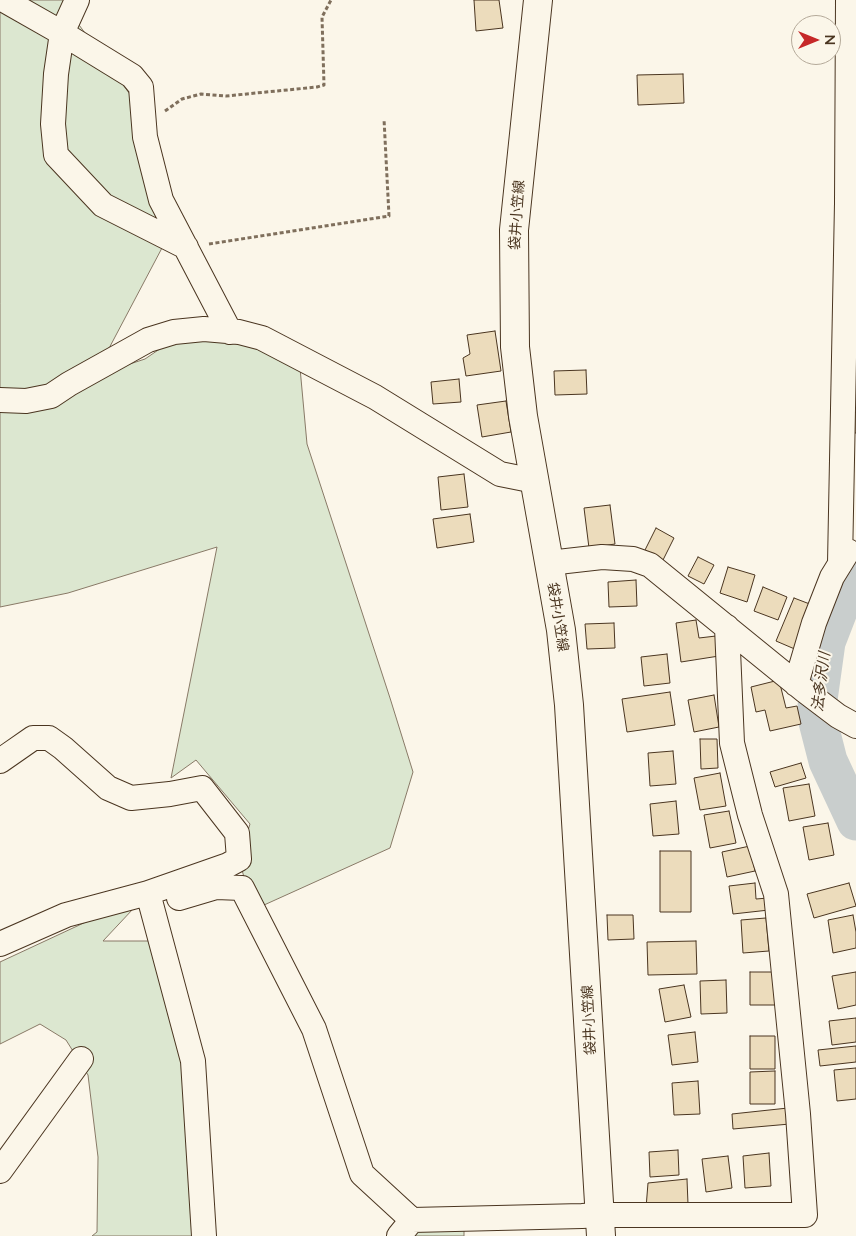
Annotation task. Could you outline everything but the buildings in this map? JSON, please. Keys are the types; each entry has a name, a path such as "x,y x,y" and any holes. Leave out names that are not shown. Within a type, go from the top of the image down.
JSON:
{"main road":[{"name":"袋井小笠線","path":"538,0 514,230 515,347 523,416 561,630 570,705 601,1225"}],"street":[{"path":"4,0 132,76 140,87 145,137 161,200 230,332"},
{"path":"77,0 62,33 56,74 53,124 56,155 103,205 186,247"},
{"path":"840,563 847,194 848,0"},
{"path":"0,400 26,401 51,396 140,344 156,337 174,332 204,329 239,332 262,338 375,397 500,474 535,481"},
{"path":"801,687 814,622 832,576 856,537"},
{"path":"549,562 602,557 634,559 650,565 801,687 847,721"},
{"path":"0,944 66,916 216,887 242,888 314,1029 362,1174 405,1228 572,1217 601,1225 805,1215 798,1114 776,894 750,815 732,743 727,627"},
{"path":"0,761 33,738 48,738 63,748 108,788 131,798 202,788 237,833 239,859 150,900"},
{"path":"150,900 193,1061 204,1236"},
{"path":"0,1171 81,1058"}],"path":[{"path":"144,127 182,99 201,94 226,96 324,85 322,17 331,0"},
{"path":"186,247 389,216 384,119"}],"green space":[{"path":"0,0 64,0 71,14 143,112 172,229 106,354 69,384 145,359 186,331 299,357 307,444 413,772 390,848 253,910 239,859 250,824 196,760 171,778 217,547 68,593 0,607"},
{"path":"148,893 103,941 161,941 194,1083 204,1236 92,1236 97,1232 98,1157 88,1075 66,1040 40,1024 0,1044 0,962"},
{"path":"412,1220 464,1224 464,1236 399,1236"}],"waterway":[{"name":"法多沢川","path":"856,571 848,585 826,642 816,714 828,761 856,821"}]}
